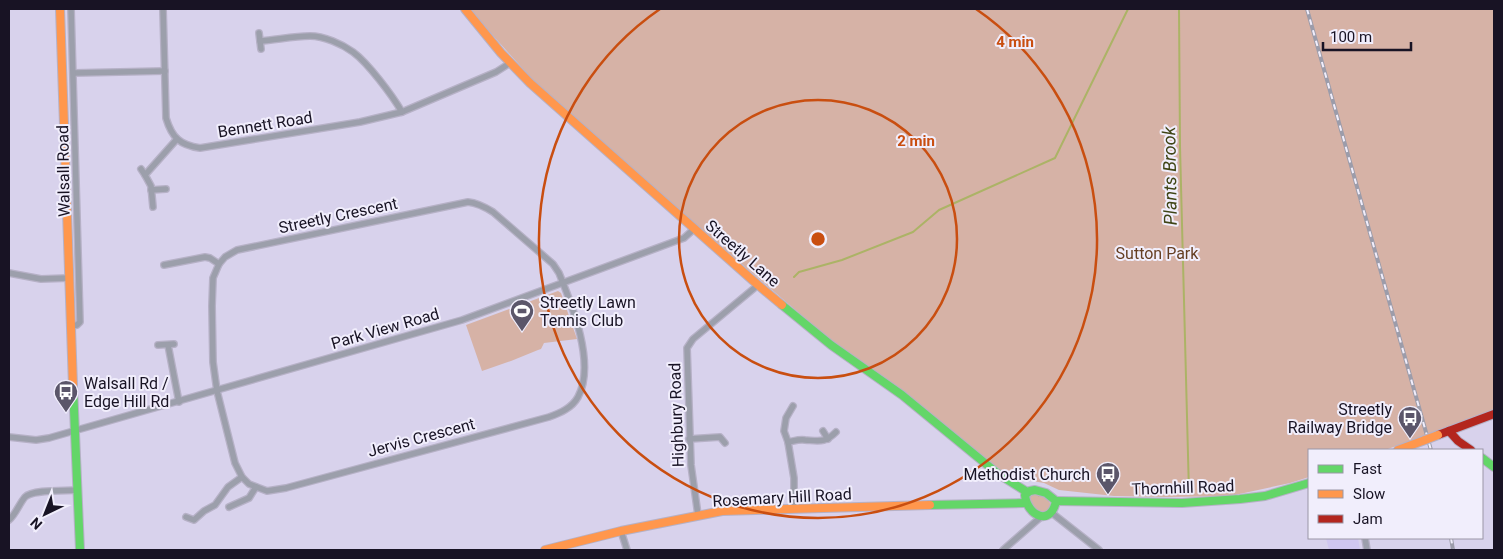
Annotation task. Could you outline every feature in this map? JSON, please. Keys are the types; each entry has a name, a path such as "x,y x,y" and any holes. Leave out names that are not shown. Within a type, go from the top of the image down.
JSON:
{"main road":[{"name":"Walsall Road","path":"60,9 74,431 80,550"},
{"name":"Streetly Lane","path":"464,9 510,63 530,83 758,285 831,345 902,395 997,473 1027,492"},
{"path":"1416,447 1425,440 1494,414"},
{"path":"1449,431 1458,441 1470,449"},
{"path":"1483,459 1494,467"},
{"name":"Thornhill Road","path":"1056,501 1136,504 1240,499 1265,496 1308,483"},
{"path":"1039,490 1050,495 1056,501 1055,510 1046,516 1033,513 1025,503 1024,495 1027,492 1039,490"},
{"name":"Rosemary Hill Road","path":"545,550 621,531 698,515 747,510 1025,503"}],"street":[{"name":"Walsall Road","path":"71,326 77,325 80,322 72,9"},
{"path":"145,175 177,139 169,129 166,118 164,9"},
{"path":"259,33 261,49"},
{"path":"260,41 312,36 333,42 353,52 366,65 402,112"},
{"name":"Bennett Road","path":"177,139 187,146 200,148 360,122 402,112 496,72 510,63"},
{"path":"74,72 164,71"},
{"path":"141,169 151,190 153,207"},
{"path":"151,190 166,189"},
{"name":"Streetly Crescent","path":"219,264 225,257 237,250 468,202 476,203 494,212 553,264 563,283"},
{"name":"Park View Road","path":"9,437 36,440 49,438 462,320 684,238 694,229"},
{"path":"164,265 205,257 219,264 213,278 212,299 213,362 217,391 235,463 242,477 256,487 249,498 229,507"},
{"path":"9,273 41,280 69,278"},
{"name":"Jervis Crescent","path":"256,487 267,491 286,488 550,417 562,412 578,396 584,372 584,356 580,333 563,283"},
{"name":"Highbury Road","path":"698,515 689,439 687,348 693,339 758,285"},
{"path":"158,345 171,344 169,357 179,402"},
{"path":"793,406 786,411 784,431 788,442 794,478 794,508"},
{"path":"823,431 828,439"},
{"path":"788,442 799,440 821,441 828,439 836,432"},
{"path":"689,439 720,437 725,443"},
{"path":"193,528 194,520 204,511 215,505 228,487 242,477"},
{"path":"9,520 19,509 26,497 33,493 77,490"},
{"path":"1052,513 1099,550"},
{"path":"1003,550 1042,516"},
{"path":"186,517 194,520"},
{"path":"621,531 627,550"}],"shaded area":[{"path":"1326,539 1358,539 1360,550 1329,550"}],"green space":[{"name":"Sutton Park","path":"471,9 1494,9 1494,411 1388,449 1308,449 1308,477 1230,496 1114,496 1059,490 1044,483 1015,478 1000,470 903,392 833,342 723,248 724,244 722,242 718,244 692,222 533,80"},
{"name":"Streetly Lawn Tennis Club","path":"558,291 561,293 577,339 544,343 541,349 482,371 466,325"},
{"path":"1035,493 1049,500 1051,507 1048,512 1041,512 1032,507 1029,497"}],"waterway":[{"path":"794,277 799,272 842,260 913,232 939,210 1055,158 1128,9"},
{"name":"Plants Brook","path":"1179,9 1180,147 1189,493"}],"railway":[{"path":"1307,9 1431,449"},
{"path":"1451,539 1453,550"}],"traffic: fast":[{"path":"782,305 831,345 902,395 997,473 1027,492"},
{"path":"73,386 80,550"},
{"path":"1483,459 1494,467"},
{"path":"1056,501 1182,503 1240,499 1265,496 1308,483"},
{"path":"1035,490 1046,493 1056,501 1053,509 1045,516 1039,516 1034,513 1027,502 1025,495 1035,490"},
{"path":"930,505 1025,503"}],"traffic: slow":[{"path":"60,9 73,386"},
{"path":"465,9 501,53 530,83 782,305"},
{"path":"1425,440 1438,435"},
{"path":"1401,449 1425,440"},
{"path":"545,550 621,531 722,511 930,505"}],"traffic: jam":[{"path":"1438,435 1494,414"},
{"path":"1449,431 1458,441 1470,449"}],"place":[{"name":"Streetly Lawn Tennis Club","path":"522,332"},
{"name":"Walsall Rd / Edge Hill Rd","path":"66,413"},
{"name":"Streetly Railway Bridge","path":"1410,439"},
{"name":"Methodist Church","path":"1108,495"}]}
